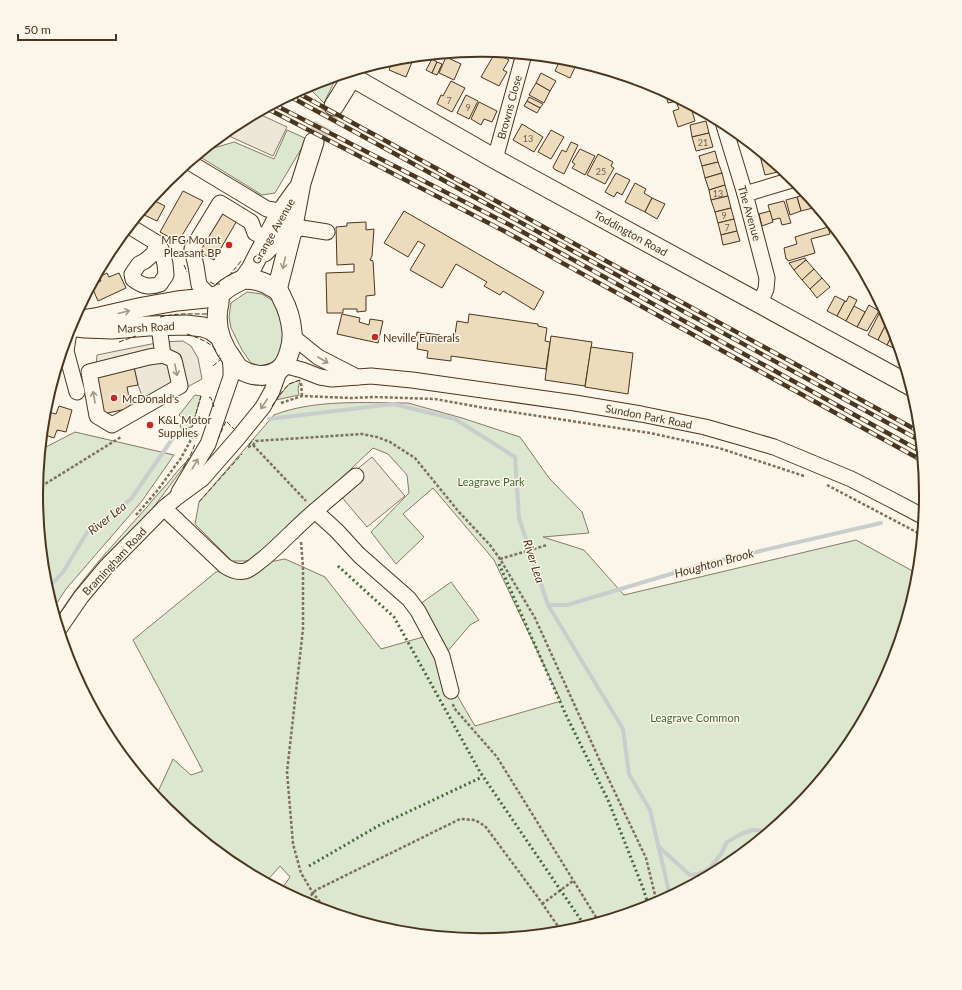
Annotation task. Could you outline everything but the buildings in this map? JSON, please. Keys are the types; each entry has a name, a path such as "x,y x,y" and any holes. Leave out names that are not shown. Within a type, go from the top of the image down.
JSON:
{"main road":[{"name":"Toddington Road","path":"354,76 495,159 904,382"},
{"path":"334,106 349,77"},
{"name":"Grange Avenue","path":"277,290 292,231 301,184 314,142"},
{"name":"Grange Avenue","path":"248,274 279,215 301,184"},
{"path":"248,274 255,279 265,282 277,290 287,307 291,322 292,336 290,351 281,367 271,374 259,376 249,374 240,368 230,357 219,336 216,320 218,307 215,296 248,274"},
{"name":"Marsh Road","path":"78,322 170,302 215,296"},
{"name":"Marsh Road","path":"77,326 85,328 112,329 186,325 203,327 211,330 219,336"}],"street":[{"name":"Browns Close","path":"495,159 523,59"},
{"name":"The Avenue","path":"726,133 745,194 767,278 766,289 760,303"},
{"path":"194,165 267,209 273,210 279,215"},
{"path":"745,194 788,182"},
{"path":"215,296 199,285 192,249 220,203 250,222 255,233 267,238"},
{"path":"248,274 276,243 281,234 302,228 327,232"},
{"path":"133,229 157,243"},
{"path":"162,326 160,334 163,355"},
{"name":"Sundon Park Road","path":"292,336 318,357 357,377"},
{"path":"66,353 77,392"},
{"path":"163,355 174,360 180,386 112,424 97,416 89,372 163,355"},
{"name":"Bramingham Road","path":"176,498 208,444 230,377 230,357"},
{"name":"Sundon Park Road","path":"281,367 302,370 320,377 332,379 371,376 412,380 575,403 705,427 774,447 851,479 918,515"},
{"name":"Bramingham Road","path":"63,624 95,579 164,508 202,479 263,407 272,391 281,367"},
{"path":"164,508 225,566 234,571 244,572 275,549 300,524 356,476"},
{"path":"315,511 360,555 409,599 418,611 442,656 451,691"}],"path":[{"path":"279,404 302,396 435,399 658,434 719,448 777,466 806,477"},
{"path":"43,485 128,433"},
{"path":"242,449 253,445 256,441 362,434 377,437 390,442 415,458 459,512 490,545 535,618 646,858 656,897"},
{"path":"253,445 315,511"},
{"path":"827,485 917,532"},
{"path":"300,524 303,567 303,629 287,772 293,844 301,873 321,903"},
{"path":"500,559 547,545"},
{"path":"451,691 454,708 497,757 596,917"},
{"path":"309,898 316,890 460,819 475,820 485,826 558,926"},
{"path":"542,904 573,881"}],"green space":[{"path":"333,83 333,84 324,103 312,91"},
{"path":"287,130 307,139 275,193 262,195 202,158 214,148 234,142 274,159"},
{"path":"247,292 262,294 275,302 287,335 281,356 271,363 261,366 251,363 242,350 231,328 229,317 231,303"},
{"path":"300,380 298,389 299,395 276,400 289,384"},
{"path":"195,395 201,396 192,427 182,429 180,426 184,420 179,415"},
{"name":"Leagrave Common","path":"358,403 408,403 462,418 520,437 549,478 582,512 589,533 543,537 584,550 624,595 856,540 912,571 904,608 886,663 860,714 828,762 791,805 770,824 748,842 700,874 649,900 622,910 566,925 538,929 510,932 452,932 396,925 368,918 313,900 287,888 284,886 290,877 280,866 269,878 214,842 171,805 158,791 173,759 191,775 203,771 133,640 216,572 285,559 325,577 381,649 423,637 475,726 561,701 494,560 433,488 403,514 424,537 396,564 371,532 409,493 407,475 388,454 373,448 255,560 232,561 195,524 199,502 274,415 306,406"},
{"path":"75,432 174,455 142,501 66,589 57,603 51,580 44,524 43,495 46,447"},
{"path":"187,461 153,508 128,534 61,619 60,614 87,575"},
{"path":"451,582 479,620 470,625 447,652 420,604"}],"shaded area":[{"path":"263,116 287,127 273,156 230,137"},
{"path":"183,341 191,346 198,358 202,379 147,409 138,385 134,367 95,375 97,355 161,342"},
{"path":"372,457 405,496 367,527 334,488"}],"waterway":[{"name":"River Lea","path":"269,419 393,404 455,419 515,457 519,518 548,605 623,729 629,774 650,810 669,891"},
{"name":"River Lea","path":"52,584 63,572 88,531 131,499 177,432 184,432"},
{"name":"Houghton Brook","path":"548,605 567,605 704,564 881,523"},
{"path":"710,868 721,854 727,842 752,830 762,831"},
{"path":"658,846 690,875 698,874 708,869"}],"tunnel":[{"path":"314,142 334,106"}],"railway":[{"path":"302,95 914,429"},
{"path":"294,99 915,438"},
{"path":"278,107 510,225 916,449"},
{"path":"271,111 506,232 917,458"}],"hedge":[{"path":"499,564 566,715 608,800 647,901"},
{"path":"338,566 394,617 480,772 582,921"},
{"path":"309,866 378,826 480,778"}],"fence":[{"path":"229,276 241,261"},
{"path":"184,265 187,272"},
{"path":"210,282 220,284"},
{"path":"160,317 177,314 207,314"},
{"path":"187,334 207,342 216,350"},
{"path":"119,342 136,336"},
{"path":"213,366 221,359 219,355"},
{"path":"272,406 289,384 300,380"},
{"path":"192,427 201,396"},
{"path":"209,397 211,398 214,407"},
{"path":"218,439 226,421 236,431"},
{"path":"249,445 254,439"},
{"path":"183,468 195,444"},
{"path":"199,502 242,454"}],"place":[{"name":"MFG Mount Pleasant BP","path":"229,245"},
{"name":"Neville Funerals","path":"375,337"},
{"name":"McDonald's","path":"114,398"},
{"name":"K&L Motor Supplies","path":"150,425"}],"park label":[{"name":"Leagrave Park","path":"491,481"}]}
